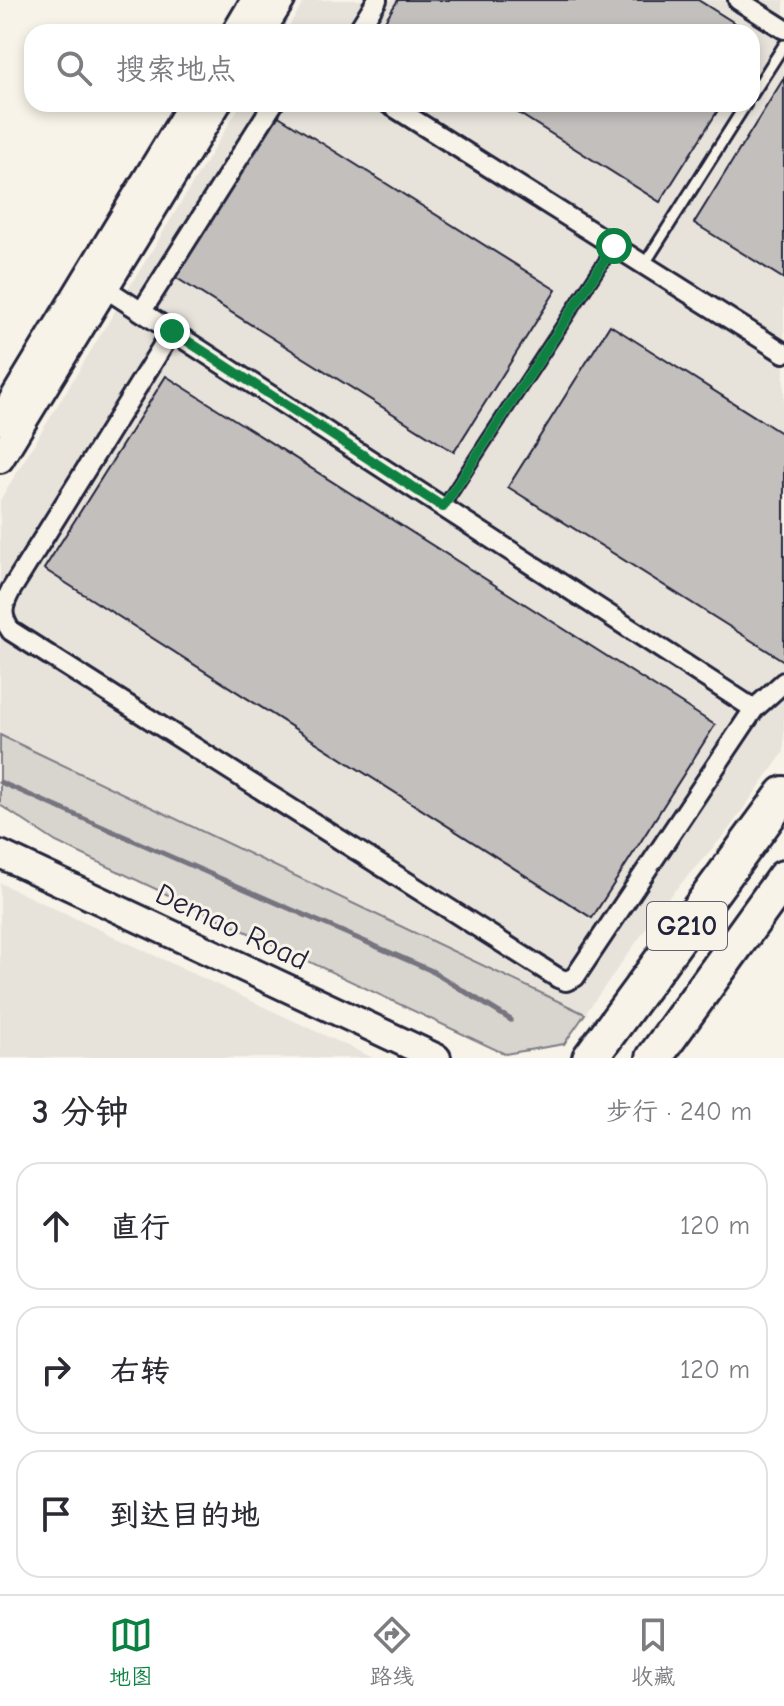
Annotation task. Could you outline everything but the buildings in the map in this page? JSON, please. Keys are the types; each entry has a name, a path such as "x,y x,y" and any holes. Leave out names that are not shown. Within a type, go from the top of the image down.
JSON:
{"highway":[{"name":"G210","path":"590,1058 784,794"},
{"name":"G210","path":"654,1058 784,878"}],"street":[{"path":"241,24 255,0"},
{"path":"270,24 281,0"},
{"path":"362,24 377,0"},
{"path":"738,0 784,29"},
{"path":"0,421 187,112"},
{"path":"0,459 212,112"},
{"path":"142,311 268,112"},
{"path":"402,112 784,353"},
{"path":"105,288 754,709"},
{"path":"172,331 11,590 3,606 2,619 11,631 566,981 575,977 754,709 784,682"},
{"name":"Demao Road","path":"0,854 437,1058"}],"lane":[{"path":"760,82 784,45"},
{"path":"644,265 741,112"},
{"path":"443,507 614,246"}],"shaded area":[{"path":"305,0 784,0 784,752 726,833 668,898 585,1014 0,735 0,500 236,112 760,112 760,24 290,24"},
{"path":"0,735 585,1014 564,1044 505,1054 56,842 0,805"},
{"path":"0,883 373,1058 0,1058"}],"waterway":[{"path":"0,782 430,970 511,1020"}],"route":[{"path":"172,331 443,507 614,246"}]}
